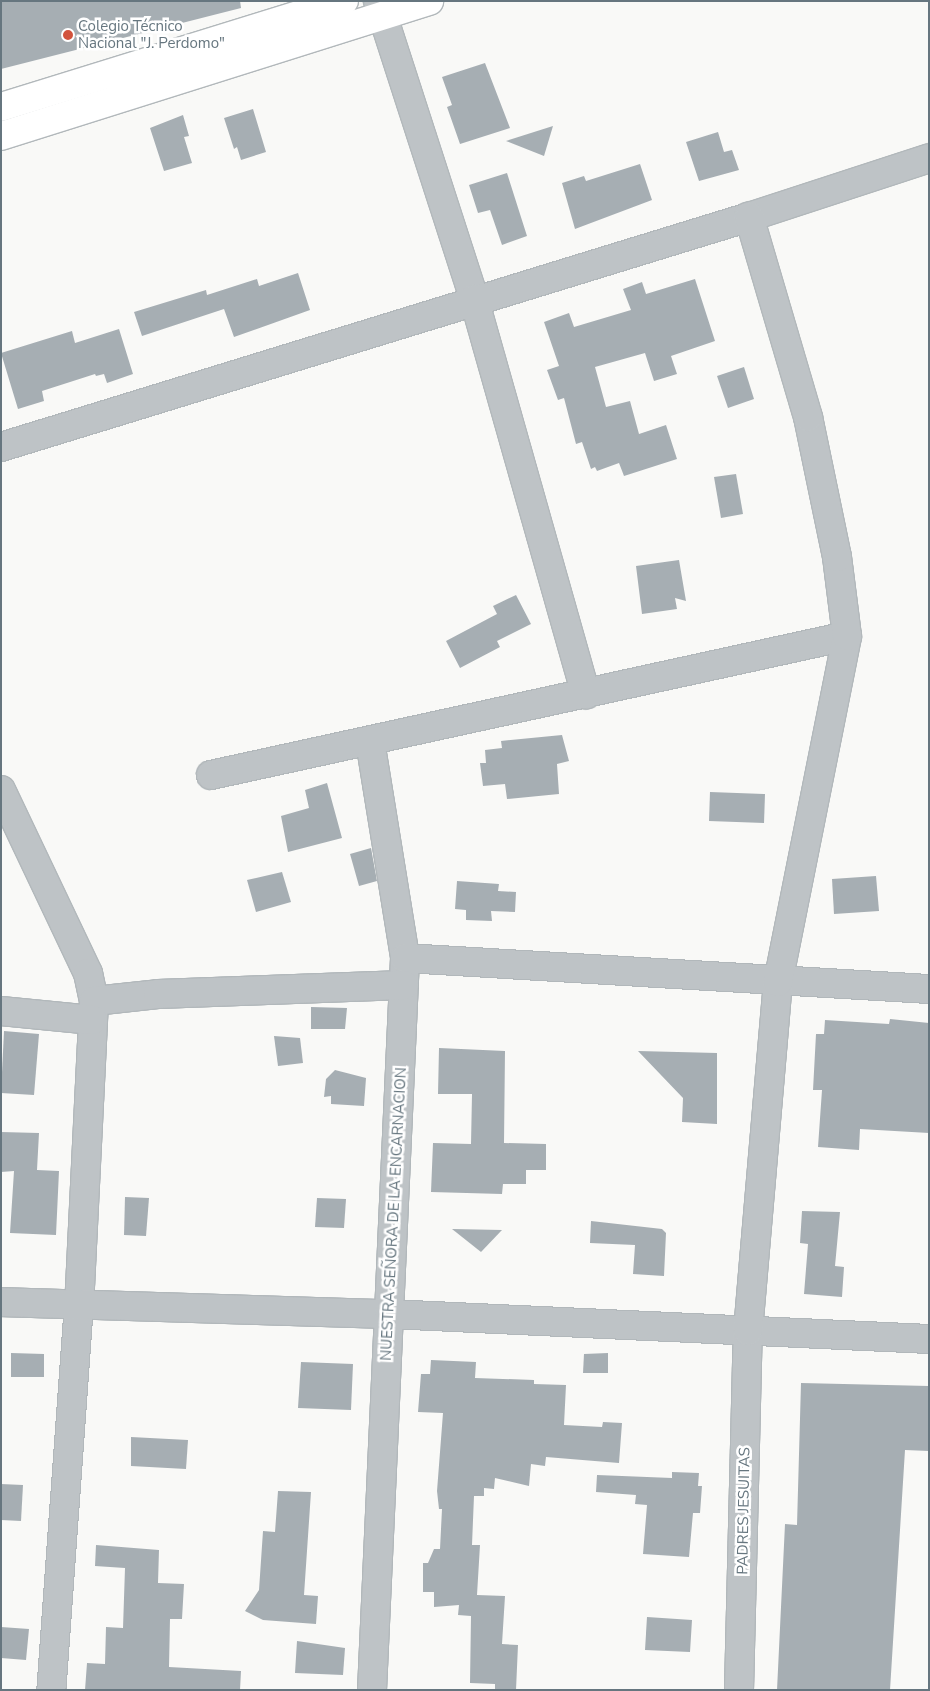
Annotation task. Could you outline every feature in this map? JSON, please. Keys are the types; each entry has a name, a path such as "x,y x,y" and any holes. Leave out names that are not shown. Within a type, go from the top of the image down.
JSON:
{"main road":[{"path":"1,107 344,1"},
{"path":"1,136 380,9 430,1"}],"street":[{"path":"380,9 474,299 586,694"},
{"path":"1,447 474,299 748,217 929,158"},
{"name":"PADRES JESUITAS","path":"739,1690 748,1331 778,982 847,636 837,557 808,417 748,217"},
{"path":"212,775 847,636"},
{"name":"NUESTRA SEÑORA DE LA ENCARNACION","path":"370,741 405,958 372,1690"},
{"path":"1,790 88,973 93,1010 79,1304 51,1690"},
{"path":"405,958 929,990"},
{"path":"1,1011 93,1010 158,994 404,985"},
{"path":"1,1302 389,1314 929,1338"}],"building":[{"name":"Colegio Técnico Nacional \"J. Perdomo\"","path":"1,1 240,1 241,8 1,69"},
{"path":"485,63 510,128 460,144 447,107 452,105 442,77"},
{"path":"253,109 266,152 241,160 237,147 234,149 224,118"},
{"path":"183,115 189,136 184,137 192,163 164,171 150,128"},
{"path":"553,126 544,156 506,141"},
{"path":"718,132 724,152 732,150 739,170 699,181 686,142"},
{"path":"640,164 652,200 575,229 562,183 584,176 586,181"},
{"path":"507,173 527,236 502,245 490,210 478,213 469,185"},
{"path":"298,273 310,310 234,337 224,309 142,336 134,312 206,290 207,295 257,279 259,286"},
{"path":"695,279 715,341 671,356 677,374 654,381 645,353 595,367 606,407 630,401 639,434 666,425 677,459 624,476 619,463 597,471 595,467 591,469 582,442 576,444 564,398 558,400 547,370 559,366 544,322 569,313 574,327 631,310 623,289 642,282 646,294"},
{"path":"119,329 133,374 107,383 104,374 96,376 95,374 42,391 44,401 18,409 1,353 72,331 75,343"},
{"path":"744,367 754,399 728,408 717,376"},
{"path":"736,474 743,514 721,518 714,477"},
{"path":"679,560 686,601 675,598 677,609 642,614 636,566"},
{"path":"516,595 531,624 497,641 500,647 460,668 446,641 497,614 493,606"},
{"path":"562,735 569,761 557,764 559,794 507,799 505,784 483,786 480,763 486,763 485,750 502,748 501,741"},
{"path":"327,783 342,838 288,852 281,816 309,808 305,790"},
{"path":"710,792 765,794 764,823 709,821"},
{"path":"371,848 377,881 359,886 350,854"},
{"path":"282,872 291,902 256,912 247,880"},
{"path":"876,876 879,911 834,914 832,879"},
{"path":"457,881 499,884 498,891 516,892 515,912 491,911 492,921 466,920 466,910 455,909"},
{"path":"311,1007 347,1008 345,1029 311,1029"},
{"path":"890,1019 929,1023 929,1133 860,1129 859,1150 818,1147 822,1090 813,1090 816,1034 824,1034 825,1020 889,1024"},
{"path":"4,1031 39,1034 34,1095 1,1093"},
{"path":"274,1036 300,1038 303,1063 278,1066"},
{"path":"439,1048 505,1051 504,1143 546,1144 546,1170 526,1170 526,1184 503,1184 502,1194 431,1192 433,1143 471,1144 472,1094 438,1094"},
{"path":"638,1051 717,1053 717,1124 682,1122 683,1098"},
{"path":"335,1070 366,1078 364,1106 331,1104 331,1096 324,1097 326,1079"},
{"path":"1,1132 39,1133 37,1170 59,1171 56,1235 10,1233 14,1171 1,1172"},
{"path":"125,1197 149,1198 146,1236 124,1235"},
{"path":"317,1198 346,1199 344,1228 315,1227"},
{"path":"802,1211 840,1212 835,1266 844,1267 842,1297 804,1294 808,1244 800,1243"},
{"path":"591,1221 662,1229 666,1233 664,1276 633,1274 635,1245 590,1243"},
{"path":"452,1229 502,1230 481,1252"},
{"path":"11,1353 44,1354 44,1377 11,1377"},
{"path":"608,1353 608,1373 583,1373 584,1354"},
{"path":"431,1360 476,1362 475,1378 534,1380 534,1384 566,1385 564,1425 602,1427 603,1422 622,1423 619,1463 546,1457 545,1466 531,1464 529,1486 495,1478 494,1489 484,1488 484,1496 474,1496 472,1545 480,1545 477,1595 505,1596 502,1644 518,1645 516,1690 495,1690 495,1684 470,1683 471,1616 458,1615 459,1605 434,1607 434,1592 423,1592 423,1563 428,1563 434,1549 440,1549 442,1509 439,1509 437,1491 443,1413 418,1412 421,1374 430,1374"},
{"path":"301,1362 353,1364 351,1410 298,1408"},
{"path":"801,1383 929,1386 929,1451 905,1450 890,1690 777,1690 785,1524 797,1525"},
{"path":"131,1437 188,1440 186,1469 131,1466"},
{"path":"672,1472 699,1473 698,1486 702,1486 700,1513 693,1513 689,1557 643,1554 647,1505 635,1504 636,1495 596,1492 597,1475 672,1478"},
{"path":"1,1484 23,1485 21,1521 1,1520"},
{"path":"278,1491 311,1492 304,1595 318,1596 316,1624 263,1620 245,1611 259,1590 263,1531 275,1532"},
{"path":"96,1545 159,1550 158,1583 184,1584 182,1619 170,1619 169,1667 241,1671 240,1690 85,1690 87,1663 105,1664 106,1627 123,1628 125,1568 95,1566"},
{"path":"647,1617 692,1620 690,1652 645,1650"},
{"path":"1,1627 29,1629 26,1660 1,1658"},
{"path":"297,1641 345,1648 343,1675 295,1673"}],"place":[{"name":"Colegio Técnico Nacional \"J. Perdomo\"","path":"68,35"}]}
